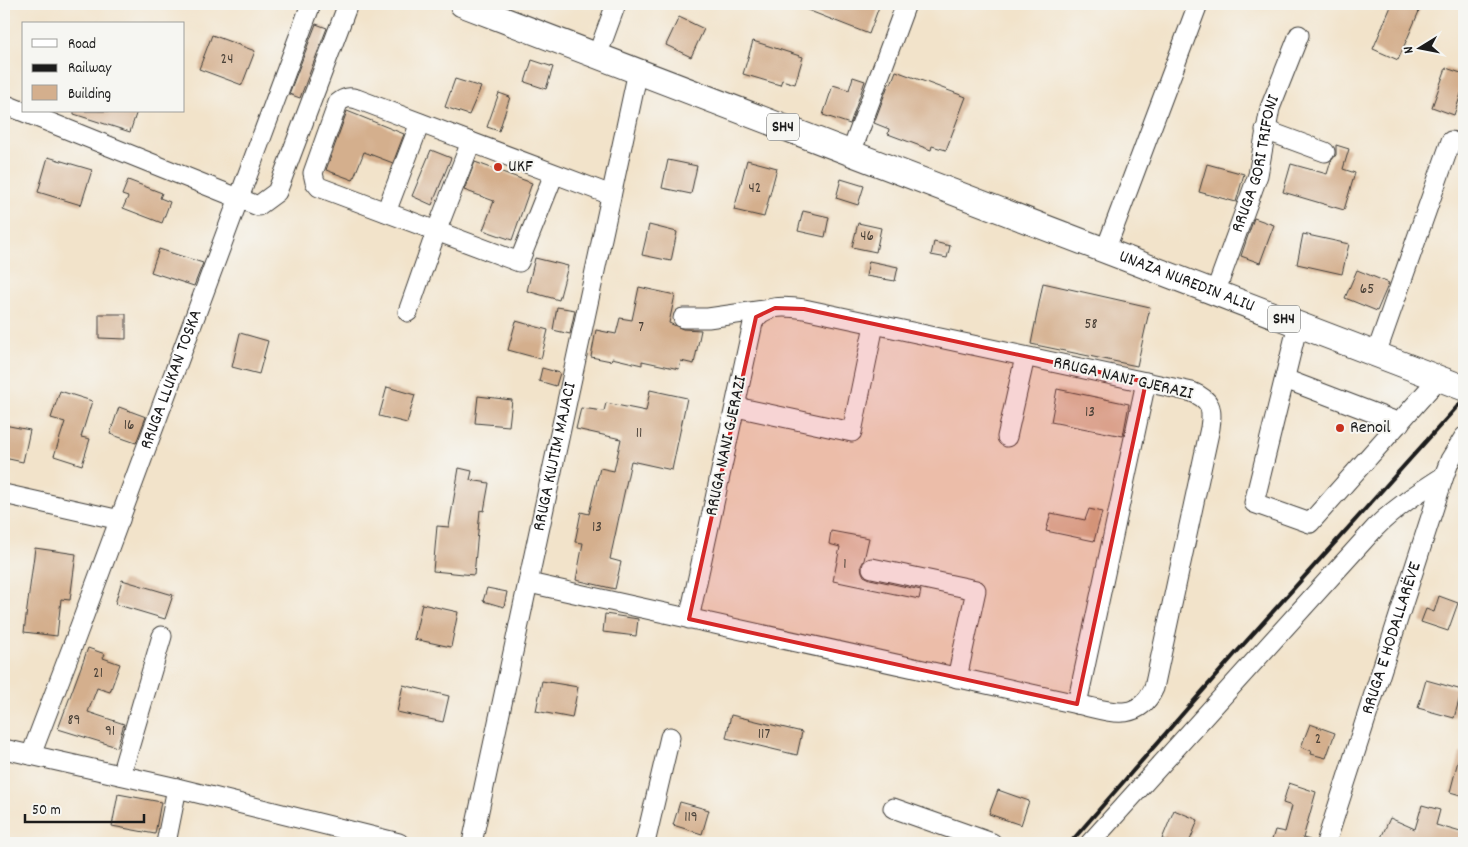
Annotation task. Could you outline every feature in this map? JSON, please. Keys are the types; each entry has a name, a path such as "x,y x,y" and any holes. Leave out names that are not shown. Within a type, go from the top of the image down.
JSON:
{"main road":[{"name":"SH4","path":"462,4 1105,251"},
{"name":"UNAZA NUREDIN ALIU","path":"1105,251 1464,387"}],"street":[{"name":"RRUGA LLUKAN TOSKA","path":"31,755 311,4"},
{"path":"24,112 258,206 277,192 348,4"},
{"path":"597,56 616,4"},
{"path":"851,153 906,4"},
{"path":"1105,251 1198,4"},
{"name":"RRUGA GORI TRIFONI","path":"1215,293 1258,174 1270,108 1299,35"},
{"name":"RRUGA KUJTIM MAJACI","path":"472,843 638,71"},
{"path":"554,174 519,262 319,187 315,182 313,173 338,103 343,98 357,99 611,195"},
{"path":"4,104 22,111"},
{"path":"386,212 420,123"},
{"path":"1265,130 1325,152"},
{"path":"1376,354 1451,141"},
{"path":"408,312 436,232 471,142"},
{"name":"RRUGA NANI GJERAZI","path":"529,583 689,619 1077,704 1110,711 1130,711 1138,709 1150,698 1158,674 1212,414 1206,401 1192,392 788,306 764,310 756,316 753,323 689,619"},
{"path":"683,318 708,318 764,310"},
{"path":"1298,324 1254,503 1310,523 1439,378"},
{"path":"736,407 852,432 874,325"},
{"path":"1007,437 1025,357"},
{"path":"1285,378 1400,423"},
{"path":"1077,704 1146,382"},
{"name":"RRUGA E HODALLARËVE","path":"1326,843 1444,476 1450,460 1464,437"},
{"path":"1090,843 1375,528 1409,498 1444,476"},
{"path":"4,494 120,520"},
{"path":"872,568 976,590 957,678"},
{"path":"120,775 162,636"},
{"path":"645,843 670,736"},
{"path":"4,749 178,788 399,843"},
{"path":"166,843 178,788"},
{"path":"893,808 992,843"}],"highlighted area":[{"path":"775,308 804,309 1146,382 1077,704 689,619 756,317"}],"building":[{"path":"792,4 880,4 869,34"},
{"path":"1392,4 1408,4 1420,9 1398,60 1373,49"},
{"path":"679,17 704,29 691,57 666,45"},
{"path":"316,24 327,28 300,98 289,94"},
{"path":"212,35 255,51 242,85 199,69"},
{"path":"753,41 803,57 795,84 782,80 780,85 743,74"},
{"path":"532,60 553,67 546,89 525,82"},
{"path":"1446,68 1464,74 1464,85 1454,115 1432,107"},
{"path":"896,71 966,97 946,150 932,146 931,150 888,134 889,129 874,123 889,83 891,84"},
{"path":"853,77 865,81 850,124 823,115 833,85 849,90"},
{"path":"455,79 481,87 469,115 445,107"},
{"path":"499,93 510,97 499,131 487,127"},
{"path":"347,111 404,134 393,163 364,152 353,180 326,170"},
{"path":"74,112 137,112 130,132 74,114"},
{"path":"1336,145 1349,149 1343,169 1355,173 1344,210 1283,192 1291,164 1327,174 1331,161 1336,155"},
{"path":"431,150 451,158 432,205 412,196"},
{"path":"48,157 92,170 81,205 38,192"},
{"path":"668,160 697,166 691,194 662,188"},
{"path":"747,160 777,168 764,217 734,210"},
{"path":"475,162 532,183 512,240 483,230 494,201 464,190"},
{"path":"1207,164 1244,174 1236,202 1199,192"},
{"path":"841,179 864,186 858,205 836,198"},
{"path":"128,180 162,193 160,198 170,202 162,223 123,208 128,197 122,195"},
{"path":"803,211 829,217 825,237 798,231"},
{"path":"1254,218 1274,225 1260,263 1241,256"},
{"path":"858,223 881,228 876,252 852,247"},
{"path":"649,225 677,232 671,261 642,255"},
{"path":"1303,234 1349,244 1342,274 1297,264"},
{"path":"934,242 950,246 947,258 931,255"},
{"path":"159,249 203,263 194,286 151,272"},
{"path":"535,258 568,266 559,300 527,291"},
{"path":"869,261 898,267 895,281 866,276"},
{"path":"1357,270 1389,283 1377,311 1345,298"},
{"path":"1043,283 1150,307 1137,366 1031,344"},
{"path":"639,287 675,295 669,323 683,329 701,330 694,364 681,361 679,369 642,361 642,365 612,358 611,361 591,357 596,330 616,334 620,318 632,320"},
{"path":"557,307 575,310 570,334 553,330"},
{"path":"99,314 126,314 126,339 99,338"},
{"path":"516,321 548,330 541,359 508,350"},
{"path":"240,333 268,341 259,374 232,367"},
{"path":"542,368 560,373 556,386 539,381"},
{"path":"387,387 415,395 407,423 379,416"},
{"path":"1057,389 1129,404 1123,436 1051,422"},
{"path":"650,390 687,398 672,470 631,461 610,559 621,562 615,589 576,580 583,543 575,542 581,512 589,514 600,468 614,471 621,439 576,429 581,408 604,411 606,403 646,411"},
{"path":"60,391 92,401 81,437 90,439 82,465 54,456 65,422 51,418"},
{"path":"478,396 512,400 509,426 475,423"},
{"path":"119,407 146,417 136,443 110,434"},
{"path":"4,425 30,430 23,462 4,458"},
{"path":"459,468 472,471 470,480 489,483 484,511 480,510 474,575 433,571 437,526 449,527"},
{"path":"1089,509 1102,512 1094,541 1046,531 1051,513 1085,520"},
{"path":"831,531 869,538 861,566 864,576 921,590 919,599 833,581 840,547 829,544"},
{"path":"35,548 76,554 70,600 61,599 57,636 24,632"},
{"path":"122,580 173,595 165,619 115,604"},
{"path":"487,588 507,592 504,607 483,601"},
{"path":"1439,596 1458,603 1448,631 1421,622 1426,609 1434,612"},
{"path":"422,604 458,612 451,647 414,639"},
{"path":"605,614 638,619 636,636 603,632"},
{"path":"88,648 105,654 103,658 120,664 110,692 97,688 88,712 124,724 117,747 58,729"},
{"path":"1426,680 1462,690 1454,718 1418,708"},
{"path":"542,681 578,687 572,718 536,711"},
{"path":"403,685 449,696 443,722 397,712"},
{"path":"731,715 802,732 797,755 726,738"},
{"path":"1310,724 1335,733 1326,758 1311,754 1312,751 1301,747"},
{"path":"1460,753 1464,753 1464,796 1450,792"},
{"path":"1289,783 1316,792 1303,838 1310,840 1310,843 1271,843 1275,830 1285,832 1292,806 1283,803"},
{"path":"998,790 1029,801 1021,825 989,814"},
{"path":"118,794 161,802 155,834 112,826"},
{"path":"680,802 709,810 702,834 673,825"},
{"path":"1422,805 1440,810 1436,825 1464,833 1464,843 1386,843 1380,840 1390,818 1415,829"},
{"path":"1174,810 1198,820 1189,843 1173,843 1162,839"}],"railway":[{"path":"1070,843 1234,655 1464,399"}],"place":[{"name":"UKF","path":"498,167"},
{"name":"Renoil","path":"1340,428"}]}
